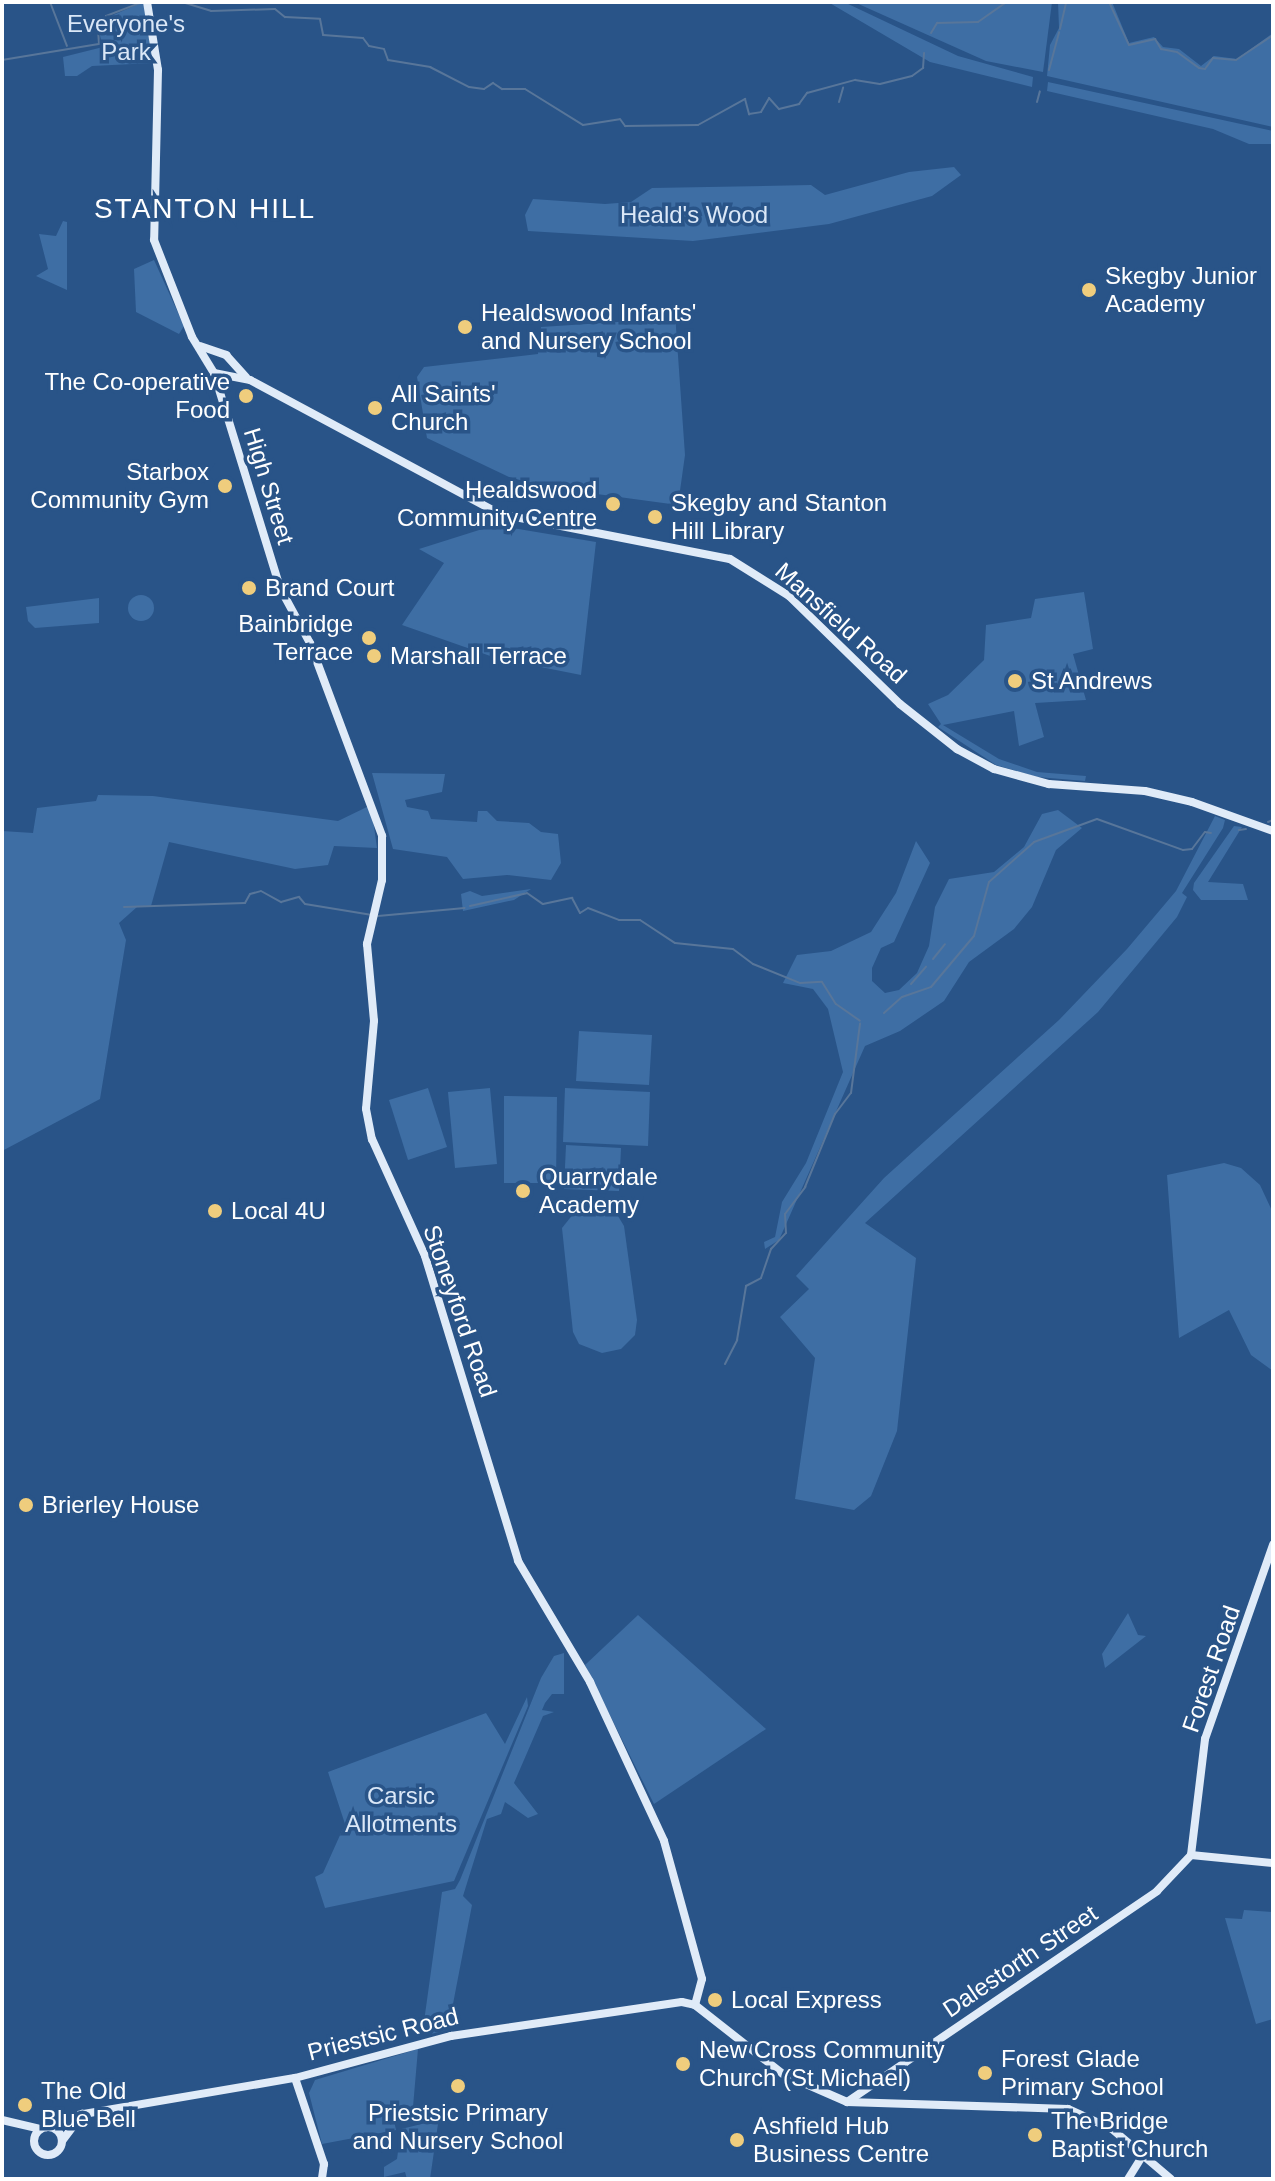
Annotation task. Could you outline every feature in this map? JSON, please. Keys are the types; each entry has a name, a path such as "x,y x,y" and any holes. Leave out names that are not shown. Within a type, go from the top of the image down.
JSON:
{"main road":[{"name":"High Street","path":"148,3 158,60 154,240 197,344 208,364 218,373 276,577 291,610"},
{"name":"Mansfield Road","path":"197,344 229,360 250,380 500,514 730,559 789,596 900,704 957,749 994,769 1049,784 1145,791 1192,802 1273,831"},
{"path":"208,364 216,353"},
{"path":"218,373 229,360"},
{"name":"Mansfield Road","path":"218,373 250,380"},
{"name":"Stoneyford Road","path":"291,610 303,625 376,812 383,866 367,944 374,1021 366,1095 372,1139 425,1256 518,1561 590,1682 664,1841 702,1979 695,2005"},
{"name":"Forest Road","path":"1191,1855 1205,1739 1273,1545"},
{"path":"1191,1855 1273,1863"},
{"name":"Dalestorth Street","path":"847,2102 1173,1876 1191,1855"},
{"name":"Priestsic Road","path":"44,2128 83,2114 295,2078 353,2058 484,2029 682,2002 695,2005"},
{"path":"695,2005 783,2074 847,2102 1068,2109 1104,2124 1171,2179"},
{"path":"295,2078 324,2164 322,2179"},
{"path":"2,2120 18,2127 46,2155 58,2150 83,2114"},
{"path":"18,2127 58,2132 62,2141"},
{"path":"34,2142 44,2128"},
{"path":"1128,2179 1143,2155"}],"green space":[{"name":"Everyone's Park","path":"143,2 153,63 92,66 77,76 65,76 63,57 103,47 98,28 102,20"},
{"path":"828,2 844,2 958,56 1033,77 1032,87 930,62"},
{"path":"854,2 1052,2 1043,72 986,61"},
{"path":"1058,2 1112,2 1129,43 1154,37 1163,47 1179,49 1201,66 1214,56 1237,59 1273,33 1273,127 1047,76 1050,45 1059,28"},
{"path":"1048,82 1273,131 1273,144 1249,144 1213,129 1047,91"},
{"name":"Heald's Wood","path":"954,167 961,175 932,196 829,224 693,241 528,231 525,215 533,199 605,204 631,202 652,188 811,185 825,195 909,172"},
{"path":"63,221 67,222 67,290 36,276 48,269 39,234 56,236"},
{"path":"154,260 184,326 179,334 136,312 134,269"},
{"path":"675,313 685,455 678,505 545,487 509,477 427,438 417,377 424,367 538,354 541,327 664,319"},
{"path":"495,525 596,542 581,675 496,658 402,625 444,563 419,549"},
{"path":"1084,592 1093,649 1073,654 1086,700 1035,703 1044,737 1019,746 1014,711 943,725 999,759 1037,772 1086,776 1085,781 1037,777 996,765 938,727 941,724 928,704 948,695 984,660 986,625 1031,618 1035,599"},
{"path":"141,595 150,599 154,608 150,617 141,621 132,617 128,608 132,599"},
{"path":"99,598 99,623 35,628 28,621 26,607"},
{"path":"372,773 445,774 442,792 405,800 407,807 428,811 431,819 477,822 478,811 487,811 497,821 529,823 541,832 558,834 561,863 551,880 507,875 463,879 447,857 393,849"},
{"path":"98,795 153,796 338,821 371,805 377,848 334,846 328,865 295,869 169,842 151,906 137,907 119,923 126,940 100,1099 2,1151 2,831 33,833 37,808 96,801"},
{"path":"1058,810 1082,828 1056,850 1032,907 1014,929 969,962 944,1001 900,1031 865,1046 779,1240 765,1249 764,1242 775,1237 782,1202 806,1163 843,1072 828,1009 813,989 783,983 797,955 831,951 871,932 896,893 916,841 930,863 894,942 881,948 872,968 872,981 885,993 899,990 917,973 929,946 935,907 949,879 994,872 1024,847 1042,814"},
{"path":"1215,816 1225,820 1223,828 1182,893 1187,897 1177,917 1098,1012 865,1223 916,1258 897,1431 871,1496 854,1510 795,1499 815,1358 780,1317 809,1289 796,1276 884,1178 1059,1020 1127,949 1176,891"},
{"path":"1234,826 1242,827 1208,882 1243,884 1248,900 1201,900 1193,890 1194,883"},
{"path":"531,889 514,900 463,911 461,894 470,891 482,896"},
{"path":"579,1031 652,1035 649,1085 576,1081"},
{"path":"428,1088 447,1147 408,1160 389,1100"},
{"path":"490,1088 497,1164 455,1168 448,1092"},
{"path":"565,1088 650,1092 648,1146 563,1142"},
{"path":"504,1096 557,1097 556,1183 504,1183"},
{"path":"566,1145 621,1148 619,1191 564,1189"},
{"path":"1224,1163 1241,1168 1260,1185 1273,1213 1273,1371 1251,1355 1229,1310 1179,1338 1167,1175"},
{"path":"601,1202 612,1206 624,1226 637,1320 635,1335 621,1349 602,1353 579,1344 573,1332 562,1228 582,1203"},
{"path":"1128,1613 1138,1635 1146,1636 1105,1668 1102,1654"},
{"path":"638,1615 766,1729 654,1804 585,1665"},
{"path":"564,1653 564,1694 552,1694 545,1703 542,1710 554,1712 543,1716 514,1783 538,1814 528,1818 505,1802 501,1814 487,1819 463,1896 472,1905 448,2030 422,2036 442,1892 455,1889 460,1880 541,1678 554,1656"},
{"name":"Carsic Allotments","path":"527,1697 528,1706 454,1881 325,1908 315,1877 323,1873 345,1824 328,1772 486,1713 505,1744"},
{"path":"1244,1910 1273,1912 1273,2019 1256,2024 1225,1918 1242,1919"},
{"path":"418,2049 413,2107 392,2111 396,2130 322,2144 309,2093 315,2080"},
{"path":"434,2121 438,2124 430,2179 407,2179 405,2172 384,2177 384,2167 397,2159 401,2129"}],"waterway":[{"path":"50,2 67,46"},
{"path":"2,60 99,44 98,28 106,16 143,2"},
{"path":"182,2 211,11 275,9 285,17 320,19 323,35 363,38 369,46 384,49 388,60 430,67 469,87 484,89 493,83 502,89 525,89 583,125 620,119 625,126 698,125 745,99 749,114 761,112 769,98 779,109 799,104 807,93 855,80 880,84 912,76 923,68 924,53"},
{"path":"931,33 937,23 978,22 1007,2"},
{"path":"1060,29 1066,2"},
{"path":"1109,2 1129,45 1155,39 1161,49 1177,52 1199,68 1205,69 1213,58 1236,60 1273,35"},
{"path":"1049,70 1059,32"},
{"path":"839,102 843,88"},
{"path":"1037,102 1040,91"},
{"path":"884,1013 902,997 931,987 974,936 989,882 1034,842 1097,819 1183,850 1192,849 1205,832 1211,833"},
{"path":"1268,822 1273,820"},
{"path":"1239,830 1246,829"},
{"path":"124,907 245,903 250,894 261,891 281,902 299,897 305,904 372,915"},
{"path":"470,906 527,893 543,904 572,898 580,913 588,908 619,920 640,920 675,943 733,949 753,964 800,983 822,982 836,1004 860,1021"},
{"path":"378,916 465,908"},
{"path":"933,959 945,944"},
{"path":"911,984 926,967"},
{"path":"725,1364 737,1340 746,1286 761,1278 771,1249 786,1233 785,1214 805,1187 835,1114 851,1093 860,1024"}],"place":[{"name":"Skegby Junior Academy","path":"1089,290"},
{"name":"Healdswood Infants' and Nursery School","path":"465,327"},
{"name":"The Co-operative Food","path":"246,396"},
{"name":"All Saints' Church","path":"375,408"},
{"name":"Starbox Community Gym","path":"225,486"},
{"name":"Healdswood Community Centre","path":"613,504"},
{"name":"Skegby and Stanton Hill Library","path":"655,517"},
{"name":"Brand Court","path":"249,588"},
{"name":"Bainbridge Terrace","path":"369,638"},
{"name":"Marshall Terrace","path":"374,656"},
{"name":"St Andrews","path":"1015,681"},
{"name":"Quarrydale Academy","path":"523,1191"},
{"name":"Local 4U","path":"215,1211"},
{"name":"Brierley House","path":"26,1505"},
{"name":"Local Express","path":"715,2000"},
{"name":"New Cross Community Church (St Michael)","path":"683,2064"},
{"name":"Forest Glade Primary School","path":"985,2073"},
{"name":"Priestsic Primary and Nursery School","path":"458,2086"},
{"name":"The Old Blue Bell","path":"25,2105"},
{"name":"The Bridge Baptist Church","path":"1035,2135"},
{"name":"Ashfield Hub Business Centre","path":"737,2140"}],"district":[{"name":"STANTON HILL","path":"205,209"}]}
